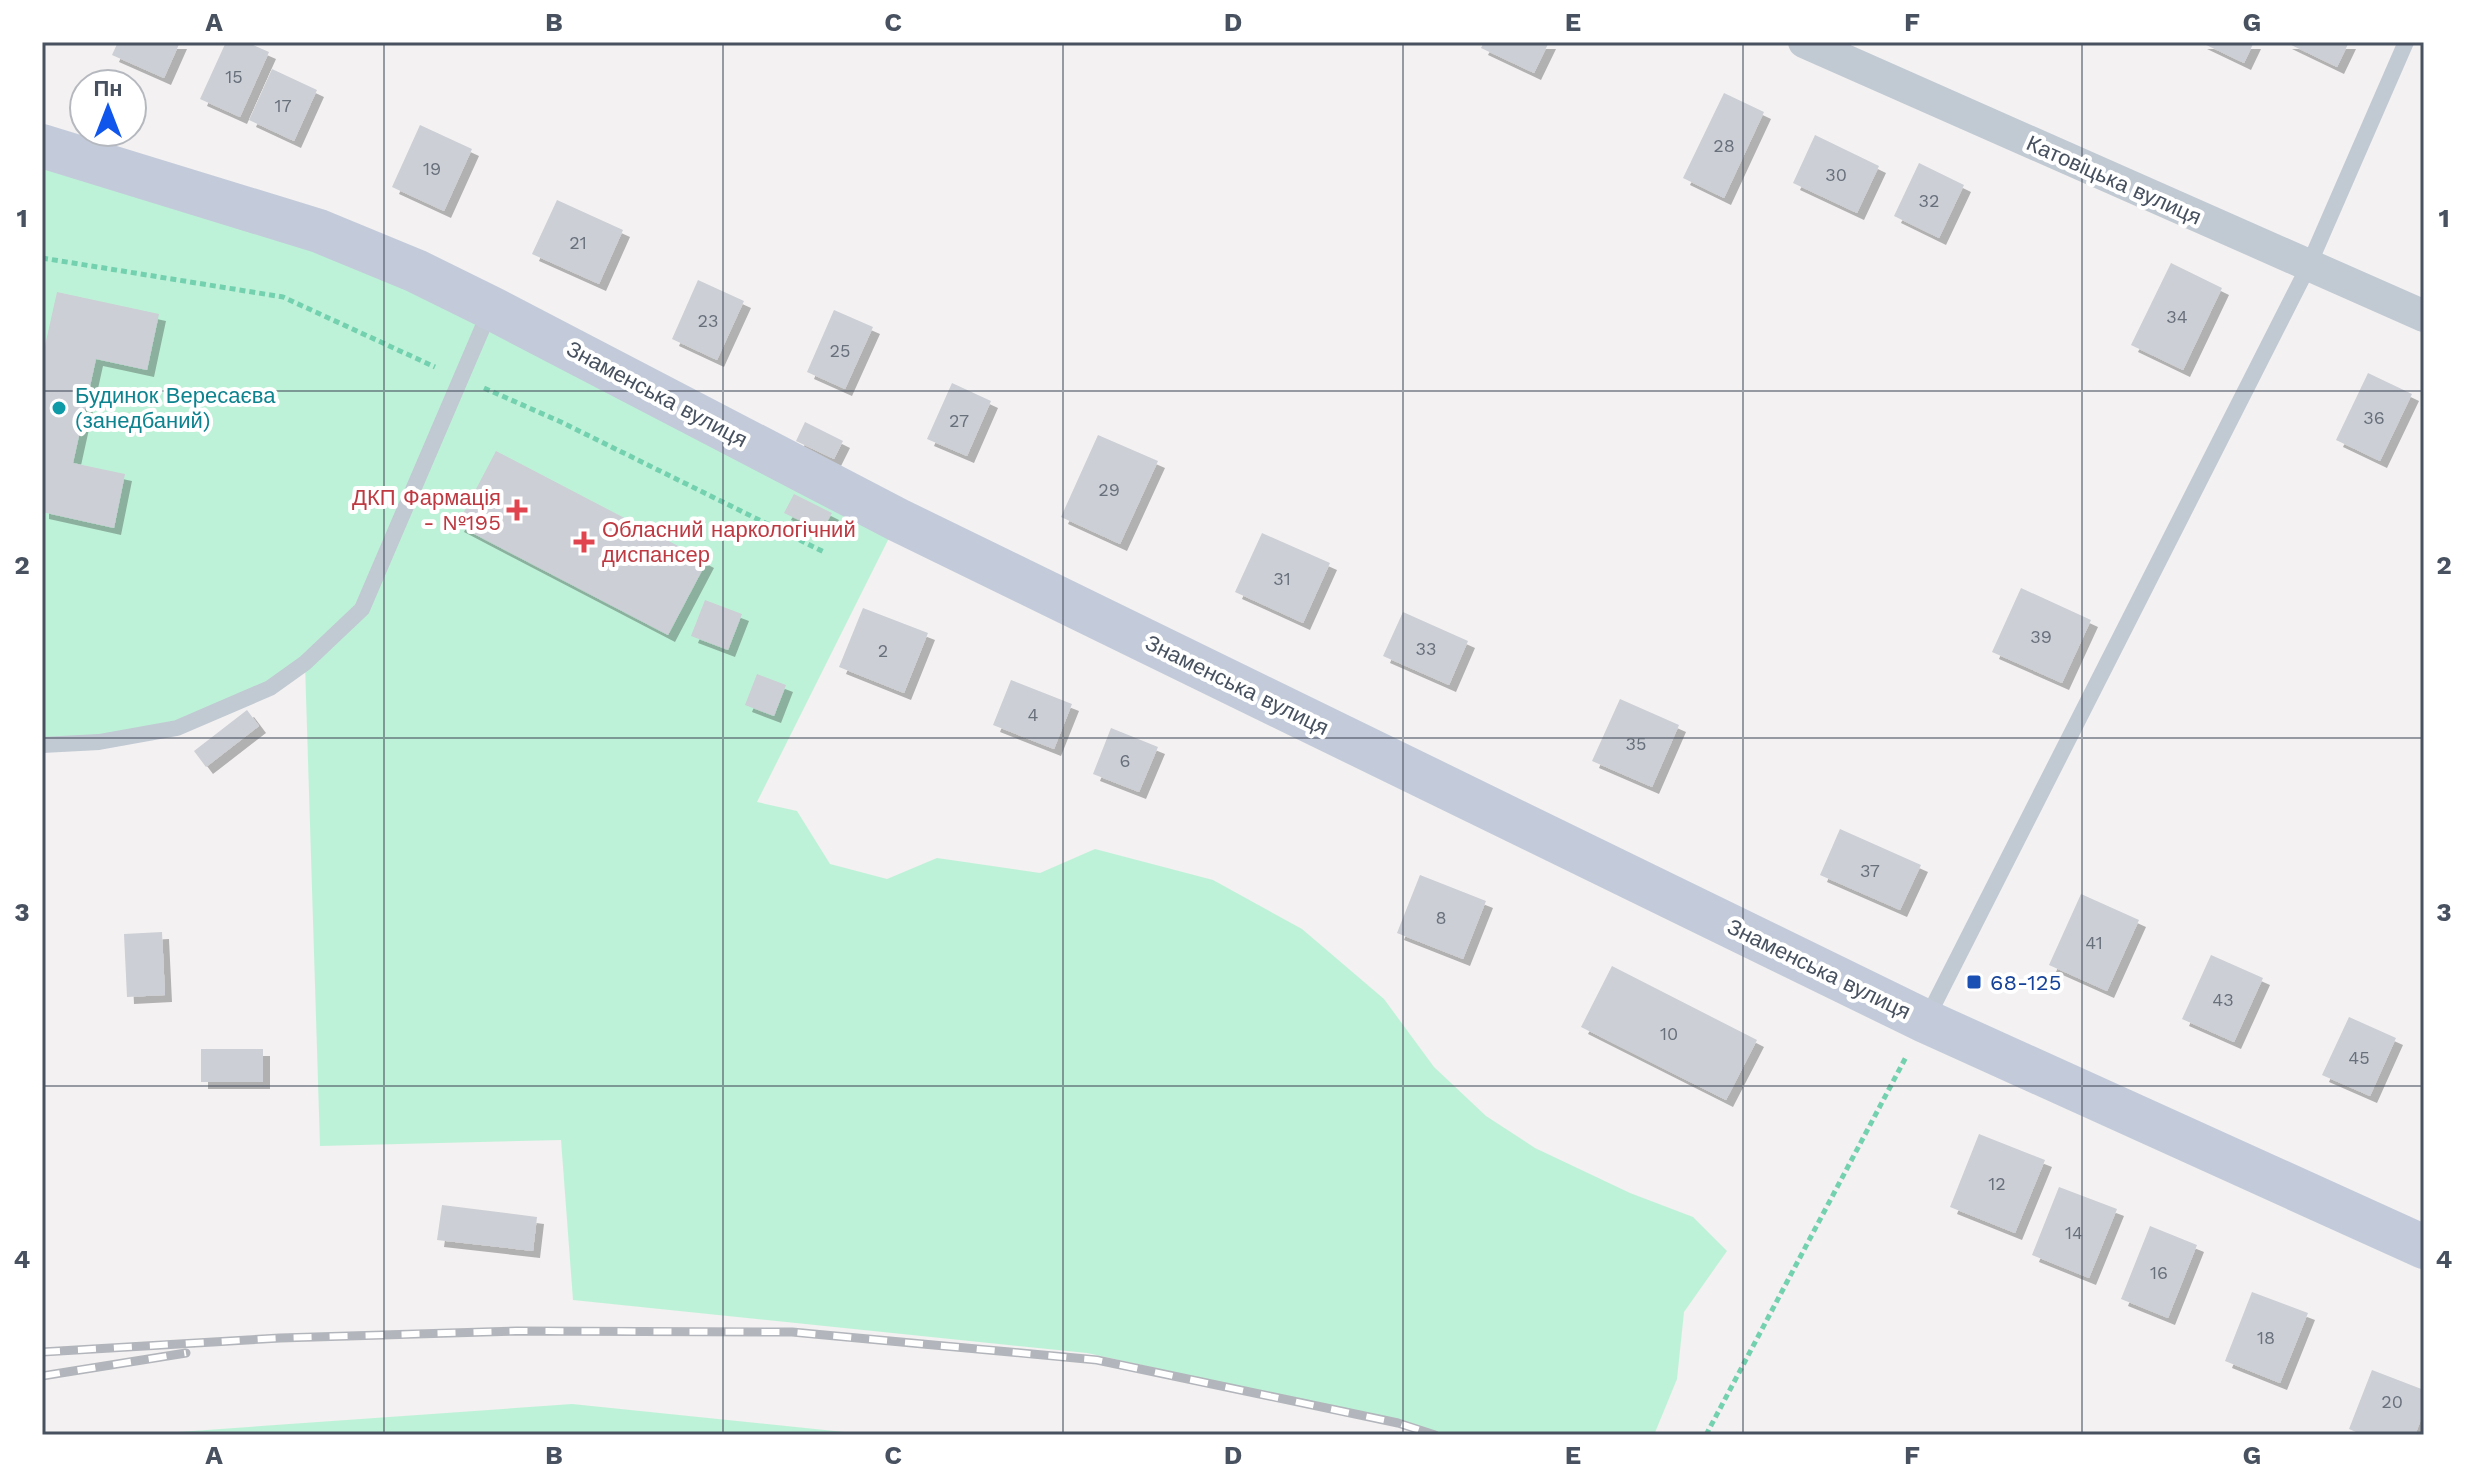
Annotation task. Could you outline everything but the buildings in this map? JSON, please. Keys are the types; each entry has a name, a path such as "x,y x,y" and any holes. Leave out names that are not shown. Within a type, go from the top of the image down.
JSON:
{"main road":[{"name":"Знаменська вулиця","path":"42,146 319,231 416,271 898,520 1925,1021 2424,1247"}],"street":[{"name":"Катовіцька вулиця","path":"1804,42 2424,316"}],"lane":[{"path":"1925,1021 2308,267 2406,42"},
{"path":"42,745 99,742 177,728 270,688 305,663 362,609 491,308"}],"path":[{"path":"1706,1435 1925,1021"}],"green space":[{"path":"42,146 319,231 898,520 757,802 797,811 830,864 887,879 937,858 1040,873 1095,849 1213,880 1302,929 1384,999 1434,1067 1486,1116 1535,1148 1630,1193 1693,1217 1727,1251 1684,1312 1677,1379 1654,1435 1442,1435 1393,1420 1087,1353 573,1300 561,1140 320,1146 305,664 177,728 42,745"},
{"path":"572,1404 873,1435 136,1435"}],"railway":[{"path":"42,1352 280,1338 516,1331 792,1332 1097,1360 1398,1423 1435,1435"},
{"path":"42,1376 186,1353"}],"place":[{"name":"Будинок Вересаєва (занедбаний)","path":"59,408"},
{"name":"ДКП Фармація - №195","path":"517,510"},
{"name":"Обласний наркологічний диспансер","path":"584,542"},
{"name":"68-125","path":"1974,982"}]}
